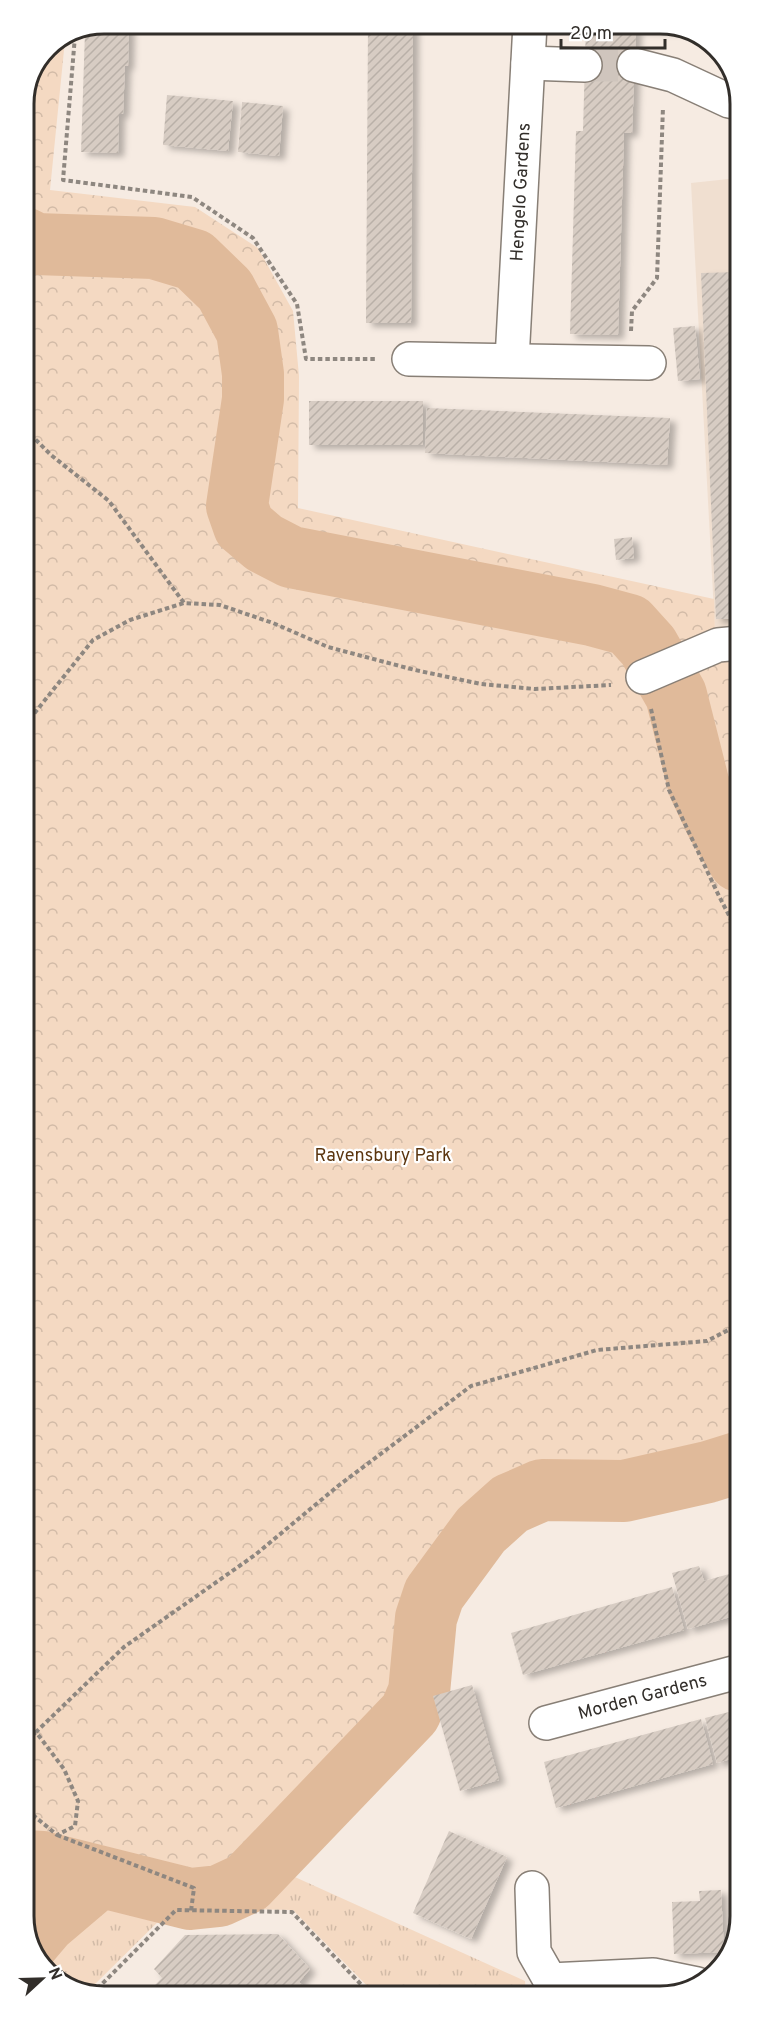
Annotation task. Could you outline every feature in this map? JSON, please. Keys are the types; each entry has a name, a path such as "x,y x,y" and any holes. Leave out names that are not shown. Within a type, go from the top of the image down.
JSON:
{"street":[{"name":"Hengelo Gardens","path":"512,360 529,35"},
{"path":"528,63 585,64"},
{"path":"649,69 730,101"},
{"path":"410,359 638,363"},
{"path":"642,678 718,645 730,644"},
{"name":"Morden Gardens","path":"546,1723 730,1674"},
{"path":"532,1888 534,1952 550,1980 653,1975 686,1982"}],"path":[{"path":"75,41 63,180 192,197 253,238 297,304 306,359 410,359"},
{"path":"638,363 632,311 657,278 649,69"},
{"path":"35,439 51,455 109,501 184,603"},
{"path":"35,713 93,640 130,620 184,603 220,605 273,622 328,647 415,670 481,684 535,690 610,685 642,678 655,720 669,790 730,916"},
{"path":"57,1836 75,1826 78,1801 64,1769 36,1731 124,1647 255,1555 338,1486 471,1386 597,1350 707,1341 730,1329"},
{"path":"34,1816 57,1836 194,1888 191,1911"},
{"path":"100,1986 176,1910 292,1912 362,1986"}],"shaded area":[{"path":"730,179 730,631 715,632 691,183"}],"green space":[{"name":"Ravensbury Park","path":"64,47 50,190 195,207 258,248 293,311 299,376 298,508 714,599 715,632 730,647 730,1476 614,1502 548,1499 519,1509 490,1535 440,1599 434,1616 428,1696 416,1717 252,1892 223,1903 191,1903 107,1889 69,1917 42,1947 34,1917 35,100 40,77 46,65"},
{"path":"286,1873 525,1981 525,1986 367,1986 293,1910 172,1908 94,1985 72,1978 72,1949 42,1947 69,1917 107,1889 181,1903 223,1903 256,1891"}],"building":[{"path":"104,34 129,34 123,114 119,114 118,153 81,152 85,38"},
{"path":"368,34 413,35 411,323 366,323"},
{"path":"586,35 636,35 632,133 624,133 618,335 570,334 576,131 583,131"},
{"path":"167,95 233,101 228,151 163,145"},
{"path":"242,102 283,106 279,156 238,152"},
{"path":"730,272 730,619 716,619 701,273"},
{"path":"695,326 700,379 678,381 673,328"},
{"path":"309,401 423,401 423,445 309,445"},
{"path":"427,408 670,418 667,465 425,453"},
{"path":"632,537 634,558 616,560 614,539"},
{"path":"699,1566 704,1581 730,1574 730,1617 688,1629 672,1573"},
{"path":"672,1587 684,1630 523,1675 511,1633"},
{"path":"472,1685 499,1780 460,1791 433,1696"},
{"path":"730,1712 730,1759 717,1763 705,1718"},
{"path":"701,1719 713,1764 556,1808 544,1762"},
{"path":"449,1831 507,1857 471,1939 413,1913"},
{"path":"721,1890 724,1946 721,1952 674,1954 672,1902 700,1901 699,1891"},
{"path":"278,1934 310,1969 299,1982 303,1986 154,1986 162,1978 154,1969 185,1935"}],"waterway":[{"path":"35,243 154,248 194,260 225,290 247,331 253,374 253,399 237,506 244,526 264,543 291,557 592,615 629,625 648,646 676,695 699,786 730,846"},
{"path":"34,1861 190,1899 219,1896 247,1883 410,1713 419,1692 426,1618 434,1594 481,1530 510,1504 542,1490 624,1491 730,1465"},
{"path":"37,1933 46,1922 99,1877"}],"tunnel":[{"path":"585,65 634,65"}]}
